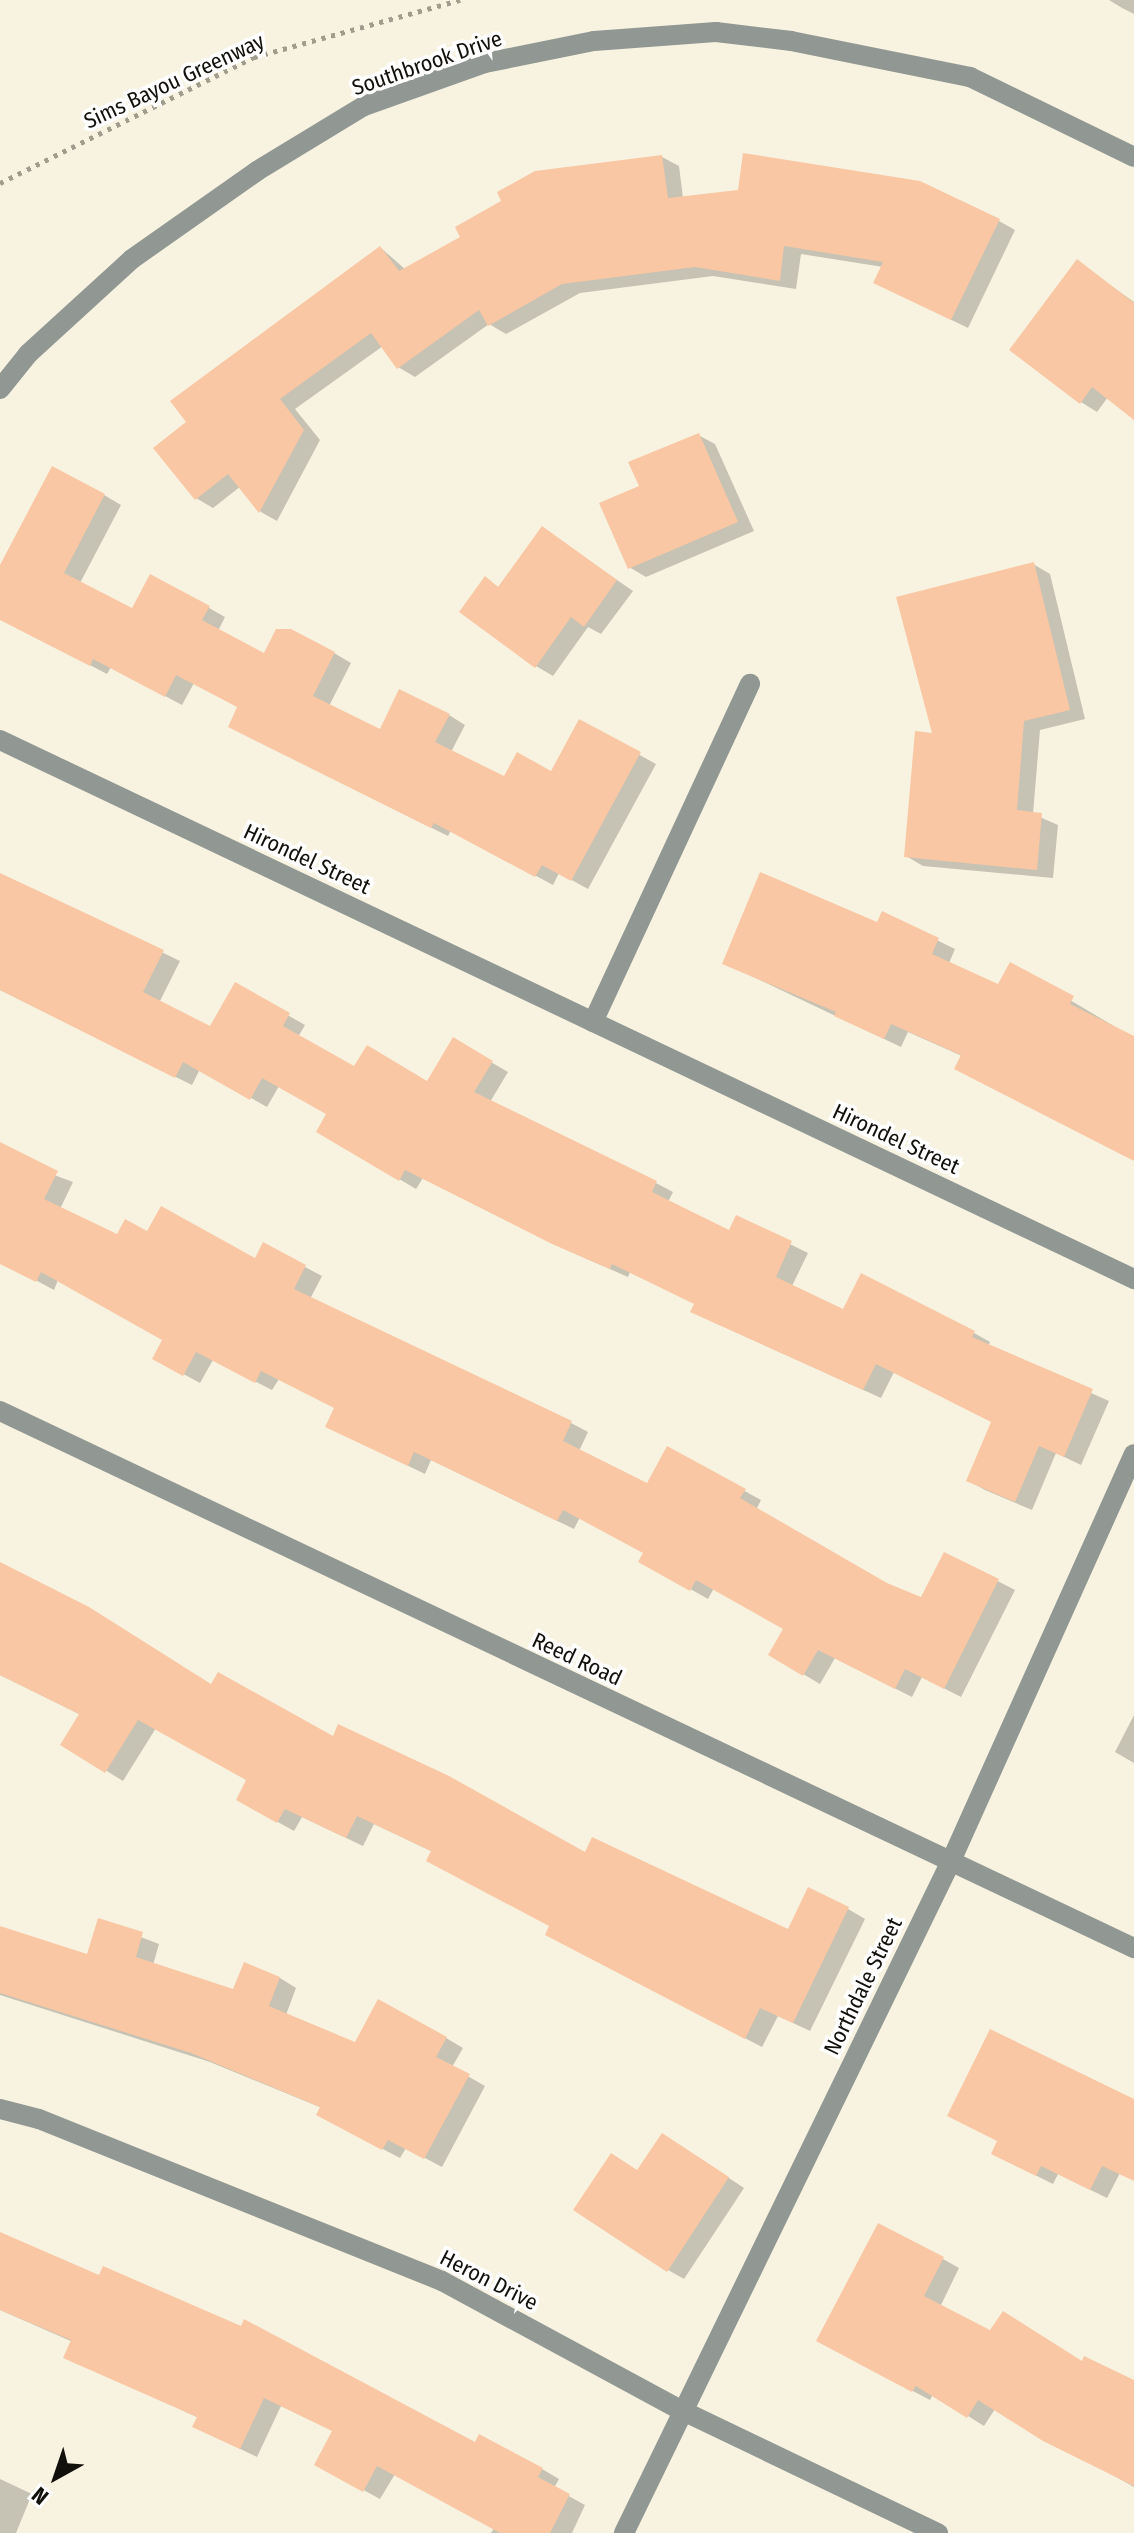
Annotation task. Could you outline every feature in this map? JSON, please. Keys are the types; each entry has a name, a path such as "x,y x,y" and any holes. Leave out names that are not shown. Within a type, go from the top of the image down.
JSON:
{"street":[{"name":"Southbrook Drive","path":"0,389 28,354 132,259 257,171 364,106 485,63 594,41 701,33 791,41 970,77 1134,157"},
{"path":"593,1022 750,684"},
{"name":"Hirondel Street","path":"0,740 1134,1279"},
{"name":"Reed Road","path":"0,1411 1134,1948"},
{"name":"Northdale Street","path":"624,2533 681,2410 951,1861 1134,1454"},
{"name":"Heron Drive","path":"0,2109 39,2119 442,2281 681,2410 938,2533"}],"path":[{"name":"Sims Bayou Greenway","path":"0,183 254,57 460,0"}],"building":[{"path":"743,153 920,181 1000,219 951,320 873,283 883,262 784,246 780,281 695,267 562,284 488,326 479,310 397,369 371,333 280,399 304,430 259,513 228,474 195,500 153,448 186,422 170,401 380,246 399,271 460,237 455,227 501,201 497,192 535,171 662,155 668,198 738,190"},
{"path":"1077,259 1134,303 1134,420 1092,387 1080,404 1009,350"},
{"path":"699,433 738,522 628,569 599,503 639,486 628,462"},
{"path":"52,466 105,494 64,573 132,608 150,574 210,606 202,620 264,653 276,629 291,629 335,652 313,696 380,729 399,689 450,714 435,742 504,776 517,752 551,771 579,719 641,752 571,881 542,865 535,877 434,823 431,828 228,727 237,707 176,675 165,697 93,659 90,666 0,620 0,565"},
{"path":"542,526 617,580 584,627 571,617 535,668 459,612 485,576 498,587"},
{"path":"1034,562 1070,710 1024,721 1017,810 1042,813 1037,870 904,857 915,731 932,733 896,597"},
{"path":"760,872 877,922 882,911 939,938 932,954 998,984 1010,962 1074,996 1070,1004 1134,1036 1134,1161 954,1069 961,1055 891,1024 884,1039 834,1016 836,1012 722,964"},
{"path":"0,873 164,950 143,992 210,1026 235,982 290,1013 283,1026 354,1066 367,1045 427,1081 453,1037 493,1061 474,1092 657,1181 652,1192 729,1230 736,1215 792,1241 776,1277 843,1309 861,1273 975,1331 972,1337 1093,1389 1064,1457 1039,1446 1015,1502 966,1481 991,1422 876,1364 863,1390 690,1312 694,1304 612,1264 610,1269 552,1244 405,1170 399,1181 316,1132 326,1114 262,1078 250,1100 183,1062 175,1078 0,990"},
{"path":"0,1142 58,1171 44,1199 117,1234 125,1219 147,1231 161,1206 255,1258 263,1242 306,1265 294,1289 572,1421 563,1441 647,1483 667,1446 746,1489 740,1498 887,1583 921,1597 944,1552 999,1579 944,1689 905,1669 895,1689 818,1650 803,1676 768,1655 783,1629 696,1580 690,1591 638,1562 643,1553 563,1510 557,1521 414,1452 408,1466 325,1427 334,1408 261,1371 255,1383 196,1352 183,1376 152,1359 162,1340 41,1272 36,1282 0,1264"},
{"path":"0,1562 89,1607 211,1684 218,1672 333,1736 338,1724 449,1776 585,1852 592,1837 788,1929 808,1887 849,1907 793,2023 760,2008 745,2039 545,1935 549,1926 426,1861 431,1851 357,1816 346,1838 285,1809 277,1823 236,1800 246,1780 138,1720 105,1773 60,1745 79,1714 0,1675"},
{"path":"98,1918 143,1932 136,1957 233,1989 244,1962 280,1977 269,2006 355,2042 378,1999 447,2037 436,2057 470,2074 424,2159 388,2140 382,2150 316,2115 320,2107 191,2053 0,1993 0,1926 87,1954"},
{"path":"990,2029 1134,2099 1134,2181 1102,2166 1090,2190 1041,2166 1036,2176 991,2154 997,2141 947,2116"},
{"path":"662,2133 729,2177 667,2272 573,2210 611,2153 637,2170"},
{"path":"878,2223 944,2257 924,2296 990,2330 1003,2311 1082,2361 1084,2356 1134,2380 1134,2486 1043,2441 978,2400 967,2418 916,2386 912,2392 816,2341"},
{"path":"0,2232 99,2275 103,2266 241,2326 244,2319 475,2442 479,2434 543,2468 538,2477 570,2494 550,2533 500,2533 377,2466 363,2492 314,2465 332,2431 264,2398 240,2449 192,2427 197,2417 63,2358 71,2340 0,2310"}]}
